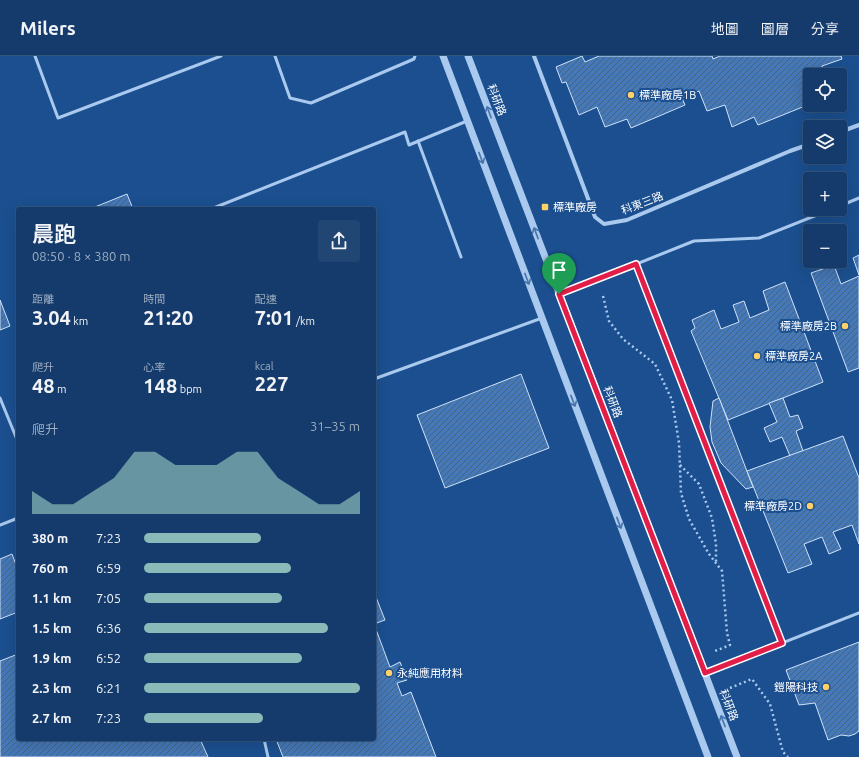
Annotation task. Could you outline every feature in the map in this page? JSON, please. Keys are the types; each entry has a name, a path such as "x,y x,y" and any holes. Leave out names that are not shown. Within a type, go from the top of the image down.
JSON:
{"street":[{"path":"443,56 708,757"},
{"name":"科研路","path":"468,56 737,757"},
{"name":"科東三路","path":"534,56 595,217 604,224 627,220 803,146"},
{"path":"847,129 859,125"}],"lane":[{"path":"35,56 58,118 221,56"},
{"path":"275,56 290,98 310,103 414,59 416,56"},
{"path":"216,207 405,132 409,145 467,121"},
{"path":"418,141 461,257"},
{"path":"847,203 859,198"},
{"path":"559,294 694,241 759,238 814,216"},
{"path":"636,264 782,643"},
{"path":"376,378 542,318"},
{"path":"0,398 16,437"},
{"path":"0,525 16,519"},
{"path":"705,673 859,613"},
{"path":"264,741 268,757"}],"path":[{"path":"603,296 609,321 623,340 655,364 672,400 679,444 681,493 689,519 709,554 722,572 727,633 730,645 715,651"},
{"path":"680,465 699,484 712,518 716,544 716,563"},
{"path":"730,688 752,679 770,704 783,752 788,757"}],"building":[{"name":"標準廠房1B","path":"582,56 585,62 599,56 712,56 713,59 720,56 841,56 842,59 822,66 823,68 803,68 803,107 758,125 754,117 732,127 725,105 707,111 699,91 682,98 685,105 631,128 627,119 605,127 597,107 579,115 566,82 562,83 556,67"},
{"path":"127,194 132,207 95,207"},
{"path":"859,255 859,275 853,258"},
{"name":"標準廠房2B","path":"825,268 835,268 841,284 859,276 859,368 848,372 811,273"},
{"name":"標準廠房2A","path":"785,282 823,382 728,420 691,331 695,328 692,320 714,310 721,329 739,322 733,305 744,301 750,318 769,310 763,291"},
{"path":"0,300 10,326 0,330"},
{"path":"521,374 549,448 445,488 417,415"},
{"path":"719,398 753,487 746,489 721,463 712,442 710,427 713,401"},
{"path":"783,398 790,417 798,415 803,428 796,431 803,451 790,456 782,437 770,442 764,428 777,422 769,403"},
{"name":"標準廠房2D","path":"843,436 859,478 859,544 852,525 833,532 841,549 829,554 822,537 804,544 812,564 788,573 747,471"},
{"path":"12,554 16,565 16,613 0,619 0,559"},
{"path":"376,597 385,620 376,623"},
{"name":"永純應用材料","path":"376,629 390,667 400,662 407,680 397,683 402,696 411,692 436,757 283,757 277,741 376,741"},
{"name":"鎧陽科技","path":"859,642 859,731 849,736 841,735 828,740 815,703 799,705 786,670"},
{"path":"16,655 16,741 201,741 208,757 0,757 0,661"}],"place":[{"name":"標準廠房1B","path":"631,95"},
{"name":"標準廠房","path":"545,207"},
{"name":"標準廠房2B","path":"845,326"},
{"name":"標準廠房2A","path":"757,356"},
{"name":"標準廠房2D","path":"810,506"},
{"name":"永純應用材料","path":"389,673"},
{"name":"鎧陽科技","path":"826,687"}],"route":[{"path":"636,264 782,643 705,673 559,294 636,264"}]}
